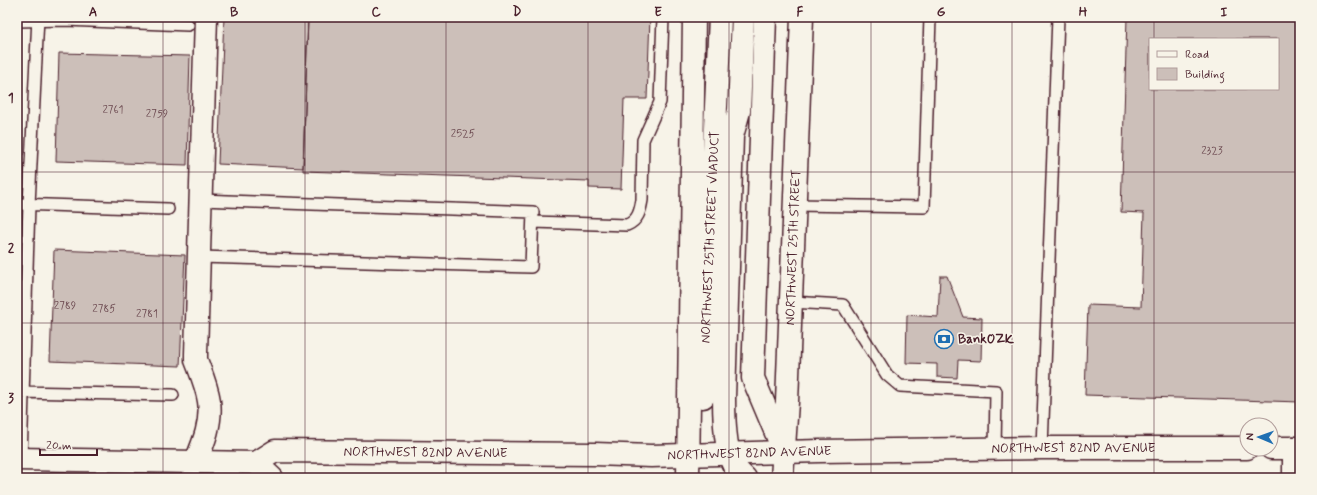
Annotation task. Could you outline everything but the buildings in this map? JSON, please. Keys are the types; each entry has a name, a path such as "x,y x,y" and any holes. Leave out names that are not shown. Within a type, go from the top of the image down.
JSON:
{"main road":[{"path":"688,478 694,17"},
{"name":"NORTHWEST 25TH STREET VIADUCT","path":"688,455 703,398 720,17"},
{"path":"743,17 739,111 732,136 724,415 729,453 736,468 745,478"},
{"path":"765,17 753,378 784,451"},
{"name":"NORTHWEST 25TH STREET","path":"782,478 791,302 802,17"},
{"path":"196,461 205,438 209,411 207,392 196,360 201,200 197,21"},
{"path":"717,81 732,136"},
{"name":"NORTHWEST 82ND AVENUE","path":"256,473 275,450 651,456 784,451 1042,448 1239,448"},
{"path":"1279,448 1297,448 1294,478"},
{"path":"19,459 196,461 256,473 272,478"}],"lane":[{"path":"533,222 627,224 637,218 641,210 642,200 643,140 660,102 663,17"},
{"path":"795,205 924,207 930,17"},
{"path":"1042,448 1058,17"},
{"path":"17,21 38,19 197,21"},
{"path":"19,459 20,392 38,19"},
{"path":"199,257 531,267 533,222 533,212 201,200"},
{"path":"17,204 168,208"},
{"path":"791,302 843,305 887,375 900,386 996,391 995,449"},
{"path":"20,392 173,395"}],"place":[{"name":"BankOZK","path":"944,339"}]}
